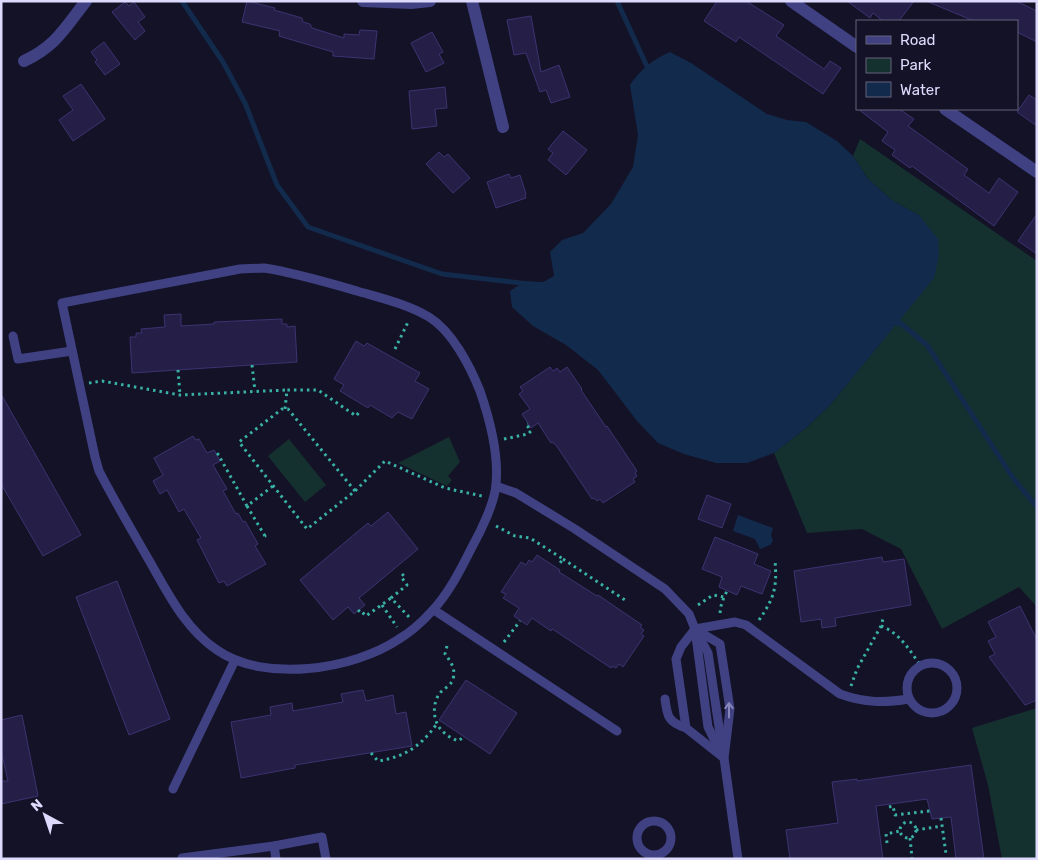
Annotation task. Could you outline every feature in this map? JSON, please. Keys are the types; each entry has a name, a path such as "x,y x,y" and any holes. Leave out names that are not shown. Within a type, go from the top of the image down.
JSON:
{"street":[{"path":"24,61 48,47 59,37 86,1"},
{"path":"363,1 411,3 430,1"},
{"path":"472,1 503,127"},
{"path":"791,1 856,46"},
{"path":"946,110 1037,172"}],"lane":[{"path":"264,268 288,272 403,305 431,318 454,341 473,374 488,413 496,454 496,486 482,530 456,578 434,610 404,636 391,644 350,661 312,668 285,670 255,667 235,660 218,651 200,637 181,615 100,471 95,457 72,351 62,303 240,269 264,268"},
{"path":"13,336 18,359 72,351"},
{"path":"496,486 516,493 665,589 689,614 695,629 708,727 724,758"},
{"path":"434,610 616,731"},
{"path":"686,728 676,659 681,647 695,629 735,622 746,625 840,694 856,700 875,702 909,699"},
{"path":"695,629 720,644 730,709 724,758 738,859"},
{"path":"173,789 235,660"},
{"path":"934,663 948,668 955,679 956,693 953,701 946,708 932,713 923,711 914,706 909,699 907,684 912,672 921,666 934,663"},
{"path":"665,698 667,715 674,725 686,728 724,758"},
{"path":"180,859 232,855 322,837 326,859"},
{"path":"274,846 276,859"}],"path":[{"path":"395,349 404,330"},
{"path":"252,365 254,391"},
{"path":"178,370 180,395"},
{"path":"79,385 102,381 180,395 318,390 356,416 361,410"},
{"path":"286,409 287,390"},
{"path":"355,491 288,409 282,408 239,442 307,529 355,491 385,461 446,488 479,495"},
{"path":"493,442 528,434 531,431 526,424 528,424"},
{"path":"217,455 265,536 262,536"},
{"path":"247,506 273,486"},
{"path":"502,529 514,536 530,538 625,600 624,602"},
{"path":"560,563 563,559"},
{"path":"767,608 775,592 774,560"},
{"path":"358,610 366,616 407,585 402,578 404,576 402,574"},
{"path":"707,598 713,595 724,597 727,591"},
{"path":"391,598 401,609"},
{"path":"382,605 404,636"},
{"path":"857,670 882,626 882,619"},
{"path":"511,632 520,620"},
{"path":"882,626 905,643 921,666"},
{"path":"447,646 446,654 454,670 453,678 449,686 438,694 434,711 437,725 443,733 458,741 464,737"},
{"path":"371,753 378,761 402,756 429,735 437,725"},
{"path":"889,807 893,806 895,815 930,812"},
{"path":"906,814 907,822"},
{"path":"941,818 946,854"},
{"path":"900,831 903,824 907,822 913,823 916,830 910,838"},
{"path":"916,830 942,826"},
{"path":"900,831 905,837 910,838"},
{"path":"887,843 886,834 900,831"},
{"path":"910,838 912,858"}],"green space":[{"path":"860,139 1037,261 1037,607 1019,587 942,629 901,549 862,529 807,533 774,453 806,428 831,404 934,277 919,215 893,201 868,179 853,156"},
{"path":"449,437 460,462 448,476 452,480 447,486 398,463"},
{"path":"289,439 326,485 305,502 268,456"},
{"path":"1037,708 1037,859 1002,859 988,785 972,728"}],"water":[{"path":"670,52 691,63 767,114 787,120 806,122 837,141 853,156 868,179 893,201 919,215 938,239 939,256 934,278 831,404 806,428 774,453 747,463 716,463 684,454 658,443 637,421 598,370 566,345 533,326 512,307 510,291 525,281 543,282 554,276 550,252 562,240 583,233 611,204 633,167 638,135 630,85 647,66"},
{"path":"738,515 773,528 771,535 773,541 770,545 760,549 755,539 733,531"}],"building":[{"path":"247,1 275,8 274,10 302,18 303,22 310,24 312,28 344,38 344,34 359,35 360,30 377,31 374,59 333,56 333,52 279,36 280,31 242,22"},
{"path":"717,1 746,1 784,25 776,36 824,69 830,61 841,68 823,94 739,37 736,42 704,21"},
{"path":"847,1 914,1 900,20 882,20 873,13 870,18"},
{"path":"926,1 1016,1 1037,11 1037,42 1018,32 1018,20 972,20"},
{"path":"125,2 129,6 134,2 145,17 138,22 145,31 135,40 112,12"},
{"path":"531,16 541,72 559,65 570,97 551,103 546,90 540,92 526,53 514,55 507,20"},
{"path":"432,32 443,52 439,54 444,63 426,72 411,43"},
{"path":"104,42 120,64 105,75 95,62 97,60 91,52"},
{"path":"81,84 105,119 73,141 59,120 73,110 63,96"},
{"path":"445,87 447,108 435,109 437,126 412,129 409,91"},
{"path":"1029,95 1037,100 1037,126 1017,112"},
{"path":"859,110 900,110 914,119 908,126 968,169 964,175 989,193 999,178 1018,192 994,226 912,166 910,168 892,155 895,150 882,141 888,132"},
{"path":"563,131 587,150 566,175 548,160 553,153 548,149"},
{"path":"439,152 444,157 448,154 470,178 453,193 426,164"},
{"path":"509,174 511,178 520,175 526,198 496,208 487,182"},
{"path":"1037,214 1037,254 1018,241"},
{"path":"181,314 181,326 214,324 214,322 282,319 282,324 287,324 287,327 295,326 297,362 132,373 130,337 136,337 136,333 142,333 141,329 165,327 164,315"},
{"path":"356,341 364,346 367,343 420,373 415,381 429,389 412,419 398,412 392,418 370,405 368,408 340,391 344,385 334,379"},
{"path":"550,367 553,371 557,368 560,372 567,367 637,471 635,473 637,476 633,479 635,482 603,503 600,499 597,501 594,498 592,499 556,445 551,443 538,423 531,428 522,414 530,409 519,394 523,391 520,387"},
{"path":"1,394 81,535 43,556 1,484"},
{"path":"193,436 196,440 199,439 207,453 214,450 220,461 213,465 227,489 223,491 236,514 238,513 243,522 245,521 258,544 255,546 266,564 227,586 224,581 219,583 197,540 201,538 184,509 179,512 167,490 160,494 153,481 163,475 154,458"},
{"path":"707,495 731,504 722,528 698,519"},
{"path":"388,512 418,549 359,598 365,605 354,614 348,607 333,620 300,580 368,523 371,526"},
{"path":"715,537 758,554 754,564 771,571 762,594 741,586 737,595 719,587 722,577 702,569"},
{"path":"537,555 560,570 559,572 598,595 642,625 640,627 644,630 641,634 644,636 623,667 619,664 616,668 612,666 611,668 557,632 552,629 551,631 532,618 527,625 514,616 519,608 503,598 506,594 501,592 521,562 526,565 529,560 532,562"},
{"path":"882,557 883,562 904,559 911,605 835,618 836,626 822,628 821,619 801,622 794,571"},
{"path":"117,581 170,719 129,735 76,597"},
{"path":"1020,606 1037,640 1037,700 1025,705 989,657 995,654 988,641 996,637 988,622"},
{"path":"466,680 517,713 490,754 439,720"},
{"path":"363,690 366,701 393,695 396,714 406,712 412,746 295,765 295,768 241,778 231,722 271,715 270,707 292,703 293,711 343,702 341,694"},
{"path":"22,715 38,796 1,804 1,781 8,781 1,750 1,720"},
{"path":"971,765 984,859 956,859 951,817 932,819 927,799 876,806 883,859 790,859 786,830 838,823 832,782 857,779 857,781"}],"waterway":[{"path":"182,1 223,62 245,103 277,185 308,227 442,274 529,284"},
{"path":"617,1 649,71"},
{"path":"899,322 927,345 1013,478 1037,507"},
{"path":"890,323 901,324"}]}
